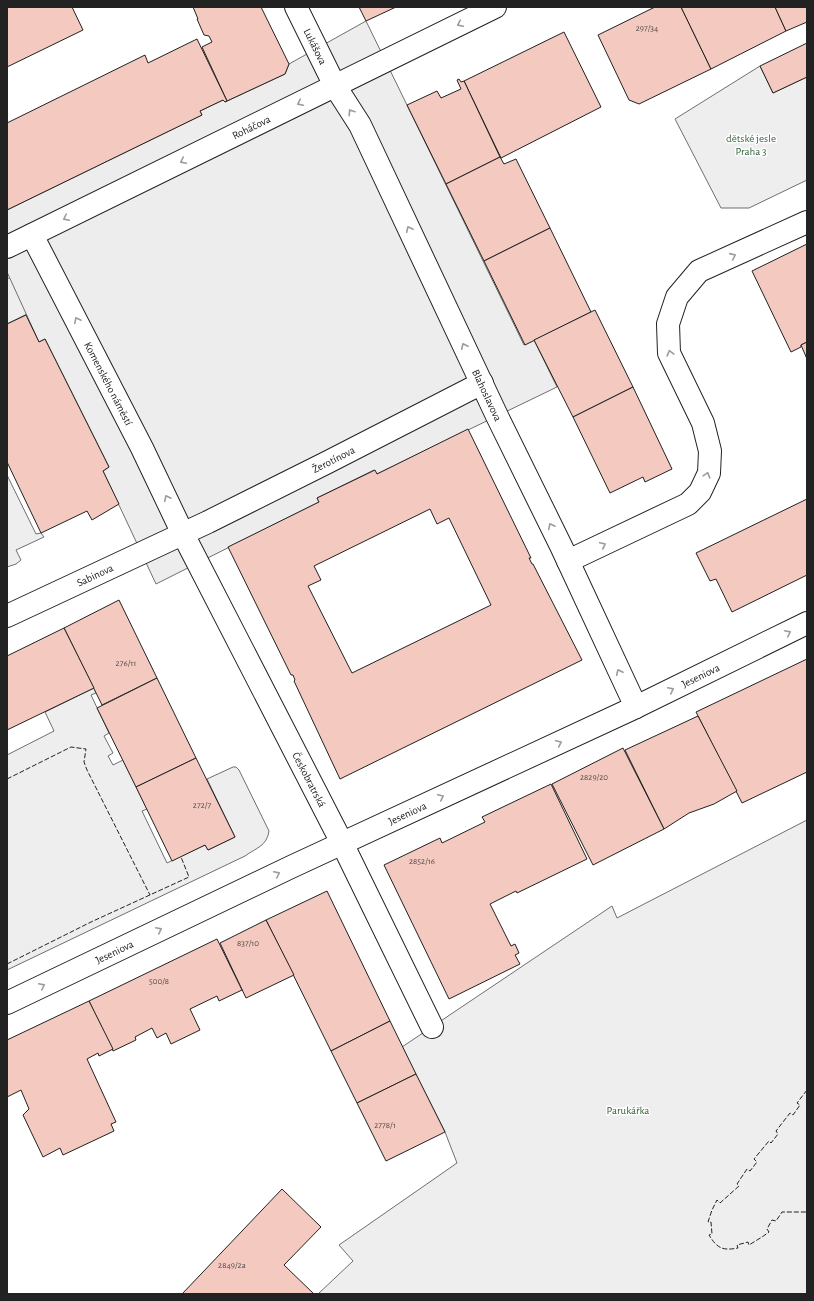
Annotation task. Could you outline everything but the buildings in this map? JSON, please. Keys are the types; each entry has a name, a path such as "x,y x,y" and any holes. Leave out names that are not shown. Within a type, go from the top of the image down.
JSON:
{"street":[{"name":"Lukášova","path":"296,7 335,86"},
{"name":"Roháčova","path":"7,247 495,7"},
{"name":"Blahoslavova","path":"335,86 360,125 636,707"},
{"path":"568,561 688,504 700,492 709,473 710,451 703,423 669,353 668,324 677,297 699,271 807,222"},
{"name":"Komenského náměstí","path":"32,235 142,448 183,534"},
{"name":"Žerotínova","path":"183,534 482,383"},
{"name":"Sabinova","path":"7,616 183,534"},
{"name":"Českobratrská","path":"183,534 342,843 432,1027"},
{"name":"Jeseniova","path":"7,1003 342,843 636,707 807,623"}],"green space":[{"name":"dětské jesle Praha 3","path":"760,66 773,93 807,77 807,180 749,208 721,208 675,119"},
{"path":"17,274 35,310 7,324 7,279"},
{"path":"7,475 36,534 41,533 44,537 16,550 21,560 16,564 7,567"},
{"path":"94,688 96,693 91,695 109,733 104,736 113,753 108,756 113,765 123,760 147,809 142,811 167,863 205,845 208,850 235,837 207,779 233,767 236,767 239,770 269,831 268,836 260,846 245,856 7,970 7,755 54,731 45,712"},
{"name":"Parukářka","path":"807,820 807,1294 318,1294 353,1261 339,1245 457,1163 445,1132 402,1047 612,906 617,918"}],"shaded area":[{"path":"366,21 524,345 534,340 557,387 377,474 374,470 317,498 319,502 156,584 103,471 109,467 45,339 39,342 7,272 7,210 202,115 200,111 223,100 225,102 285,74 289,64"}],"fence":[{"path":"7,779 71,747 86,749 84,762 87,770 150,895"},
{"path":"7,964 91,922 189,877 181,857"},
{"path":"807,1090 797,1103 800,1105 793,1115 790,1113 776,1131 778,1134 771,1143 769,1141 754,1159 757,1162 750,1171 747,1169 737,1184 739,1186 720,1203 717,1200 708,1222 711,1222 712,1234 709,1235 720,1248 738,1248 737,1245 748,1242 749,1245 769,1232 767,1229 772,1220 776,1221 782,1212 807,1212"}]}
